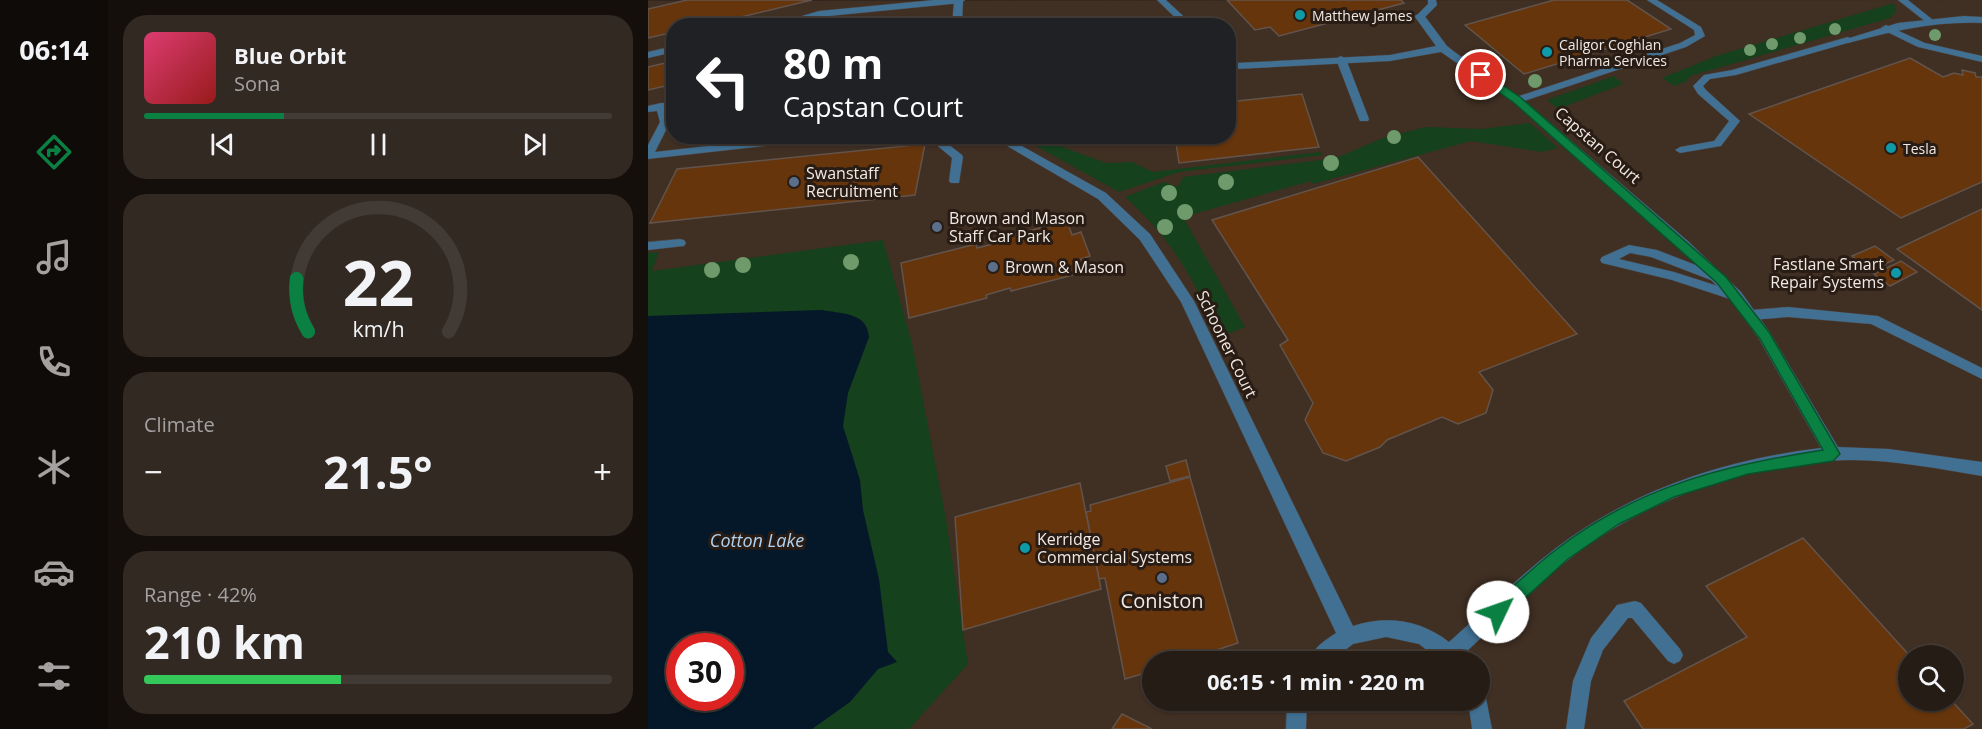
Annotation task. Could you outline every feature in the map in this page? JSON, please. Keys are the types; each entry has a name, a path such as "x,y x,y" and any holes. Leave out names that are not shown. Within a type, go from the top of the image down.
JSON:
{"street":[{"path":"958,18 960,0"},
{"name":"Capstan Court","path":"1420,17 1443,48 1462,64 1517,99 1722,280 1751,315 1833,454"},
{"path":"1848,40 1886,28 1929,20 1982,20"},
{"path":"1236,67 1390,57 1443,48"},
{"name":"Schooner Court","path":"1009,144 1102,196 1145,237 1187,301 1347,635"},
{"path":"1460,651 1563,554 1613,519 1670,492 1748,468 1833,454 1885,456 1982,469"},
{"path":"1324,651 1347,635 1368,629 1389,627 1411,631 1432,640 1445,651"},
{"path":"1296,729 1297,711"},
{"path":"1480,711 1482,729"}],"lane":[{"path":"803,18 819,14 960,0"},
{"path":"1161,0 1181,18"},
{"path":"1420,17 1433,5 1432,0"},
{"path":"1517,99 1683,45 1700,36 1698,29 1652,0"},
{"path":"1902,0 1929,20"},
{"path":"1886,28 1913,44 1931,50 1982,58"},
{"path":"1680,150 1717,144 1735,121 1698,86 1707,77 1733,73 1848,40"},
{"path":"648,55 666,51"},
{"path":"1341,59 1364,119"},
{"path":"648,155 665,122 661,106"},
{"path":"648,109 666,106"},
{"path":"648,155 752,144"},
{"path":"941,144 958,157 955,182"},
{"path":"648,246 680,243"},
{"path":"1722,280 1653,254 1629,249 1606,260 1674,276 1736,296"},
{"path":"1751,315 1788,312 1873,319 1982,374"},
{"path":"1575,729 1582,681 1597,644 1623,610 1635,609 1674,655"}],"shaded area":[{"path":"1982,0 1982,729 648,729 648,1"}],"green space":[{"path":"1894,3 1896,12 1890,18 1690,76 1687,81 1674,86 1662,78 1716,56"},
{"path":"1614,76 1623,84 1558,109 1547,100"},
{"path":"1530,123 1558,148 1542,152 1471,141 1313,184 1311,181 1183,217 1245,327 1222,336 1181,262 1157,229 1125,197 1164,182 1178,187 1183,177 1336,158 1383,138 1426,127 1481,129"},
{"path":"1032,144 1054,144 1106,163 1132,162 1153,172 1321,152 1323,155 1179,172 1119,192"},
{"name":"Cotton Lake","path":"883,240 912,343 946,519 968,664 909,729 648,729 648,253 659,252 652,271"}],"water":[{"name":"Cotton Lake","path":"822,310 859,319 864,323 869,337 848,393 843,426 860,480 863,510 879,579 888,652 897,662 878,669 850,702 812,729 648,729 648,316"}],"building":[{"path":"687,0 812,0 737,18 666,18 666,34 648,38 648,9"},
{"name":"Matthew James","path":"1227,0 1401,0 1404,3 1279,36 1270,27 1255,30"},
{"name":"Caligor Coghlan Pharma Services","path":"1554,0 1627,0 1671,29 1524,74 1465,25"},
{"name":"Tesla","path":"1910,58 1943,77 1954,73 1963,75 1962,70 1975,73 1976,77 1982,77 1982,182 1901,218 1749,114"},
{"path":"666,63 666,86 648,90 648,67"},
{"path":"1302,94 1319,147 1179,163 1176,144 1236,144 1236,101"},
{"name":"Swanstaff Recruitment","path":"925,144 915,195 650,223 677,169"},
{"path":"1418,157 1577,334 1479,372 1493,390 1486,413 1458,424 1442,417 1387,440 1380,447 1346,461 1323,453 1305,420 1313,403 1280,345 1288,340 1212,220"},
{"path":"1982,209 1982,310 1897,249"},
{"name":"Brown & Mason","path":"1067,221 1072,235 1081,232 1090,256 1081,259 1085,272 1011,291 1010,288 986,295 987,298 909,318 901,263 976,244 977,248 997,243 996,239"},
{"path":"1875,246 1894,260 1871,270 1852,256"},
{"name":"Fastlane Smart Repair Systems","path":"1901,261 1917,272 1890,286 1874,274"},
{"path":"1186,460 1190,476 1170,481 1166,466"},
{"name":"Coniston","path":"1190,477 1238,643 1214,651 1142,651 1142,674 1125,679 1105,578 1099,579 1086,512 1091,511 1090,505"},
{"name":"Kerridge Commercial Systems","path":"1080,483 1101,589 963,630 955,517"},
{"path":"1803,538 1900,645 1898,645 1898,711 1961,711 1973,724 1964,729 1643,729 1624,701 1747,637 1706,586"},
{"path":"1122,714 1152,729 1112,729"}],"place":[{"name":"Matthew James","path":"1300,15"},
{"name":"Caligor Coghlan Pharma Services","path":"1547,52"},
{"name":"Tesla","path":"1891,148"},
{"name":"Swanstaff Recruitment","path":"794,182"},
{"name":"Brown and Mason Staff Car Park","path":"937,227"},
{"name":"Brown & Mason","path":"993,267"},
{"name":"Fastlane Smart Repair Systems","path":"1896,273"},
{"name":"Kerridge Commercial Systems","path":"1025,548"},
{"name":"Coniston","path":"1162,578"}],"route":[{"path":"1481,75 1517,99 1722,280 1751,315 1764,335 1833,454 1748,468 1670,492 1613,519 1563,554 1498,612"}]}
